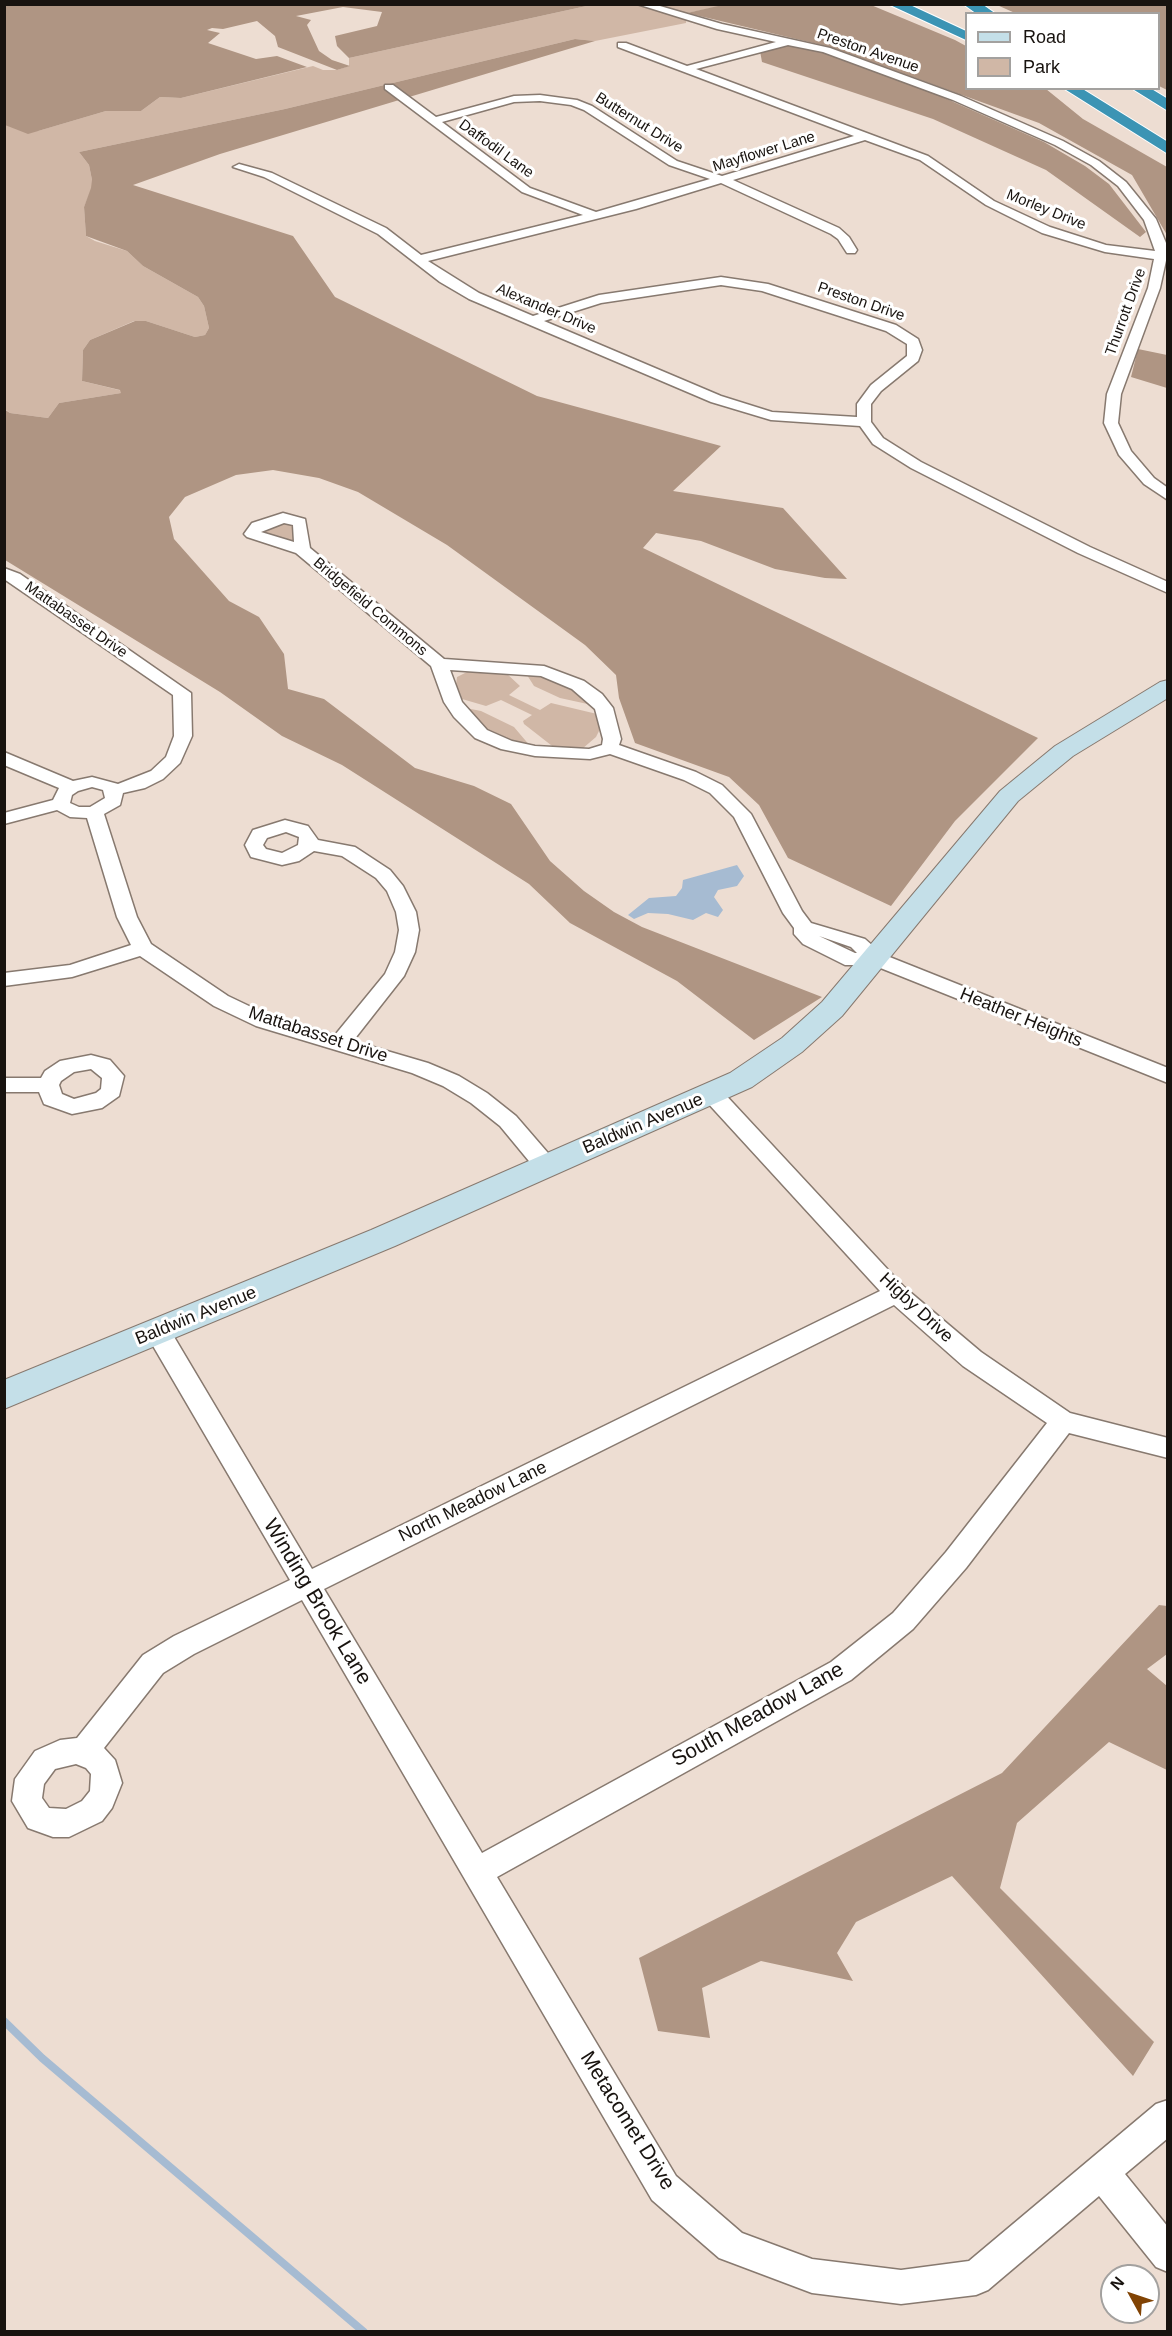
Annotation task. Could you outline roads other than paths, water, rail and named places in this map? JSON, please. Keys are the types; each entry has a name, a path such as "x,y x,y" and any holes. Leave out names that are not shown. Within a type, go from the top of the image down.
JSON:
{"highway":[{"path":"895,4 965,36"},
{"path":"970,4 985,12"},
{"path":"1073,90 1167,149"},
{"path":"1141,90 1167,106"}],"street":[{"name":"Preston Avenue","path":"640,4 720,27 826,50 957,98 1077,153"},
{"path":"686,69 788,42"},
{"name":"Mayflower Lane","path":"622,45 865,136"},
{"name":"Daffodil Lane","path":"389,87 526,190 595,216"},
{"name":"Butternut Drive","path":"433,121 514,99 563,99 588,108 673,163 723,180 835,231 843,237 850,250"},
{"name":"Mayflower Lane","path":"420,259 595,216 723,180 865,136"},
{"name":"Morley Drive","path":"865,136 933,163 990,203 1036,226 1105,248 1161,256"},
{"name":"Thurrott Drive","path":"1077,153 1109,174 1133,195 1155,231 1161,256 1154,288 1114,394 1111,416 1116,436 1124,452 1149,481 1167,496"},
{"name":"Alexander Drive","path":"239,167 268,175 366,223 457,287 531,321 749,410 793,419 864,422"},
{"name":"Preston Drive","path":"531,321 582,303 693,283 735,281 764,287 885,326 912,342 915,350 913,358 868,397 862,413 864,422"},
{"path":"864,422 878,441 902,458 1101,558 1167,588"},
{"name":"Bridgefield Commons","path":"302,550 439,664 460,713 481,734 492,740 523,749 547,753 590,754 610,748 612,739 604,708 597,698 578,685 544,672 439,664"},
{"name":"Mattabasset Drive","path":"4,573 14,577 182,693 183,736 174,759 156,775 139,784 114,790 101,783 72,787 27,770 4,757"},
{"name":"Baldwin Avenue","path":"4,1395 158,1332 713,1095 757,1070 806,1033 845,995 974,835 1009,796 1070,747 1165,692"},
{"path":"610,748 703,782 731,801 742,813 793,913 804,927 804,934 810,940 852,960 875,959"},
{"path":"72,787 61,797 61,803 70,811 94,812 113,801 114,790"},
{"path":"4,819 61,803"},
{"name":"Mattabasset Drive","path":"94,812 127,917 143,948 221,1001 263,1021 420,1068 451,1081 479,1098 508,1121 546,1166"},
{"path":"308,844 348,851 383,874 396,890 406,912 409,930 405,952 394,976 339,1044"},
{"path":"4,980 72,971 143,948"},
{"name":"Heather Heights","path":"875,959 1167,1076"},
{"path":"4,1085 48,1085"},
{"name":"Higby Drive","path":"713,1095 896,1293 972,1359 1063,1421 1167,1448"},
{"name":"North Meadow Lane","path":"83,1752 153,1664 184,1645 896,1293"},
{"name":"Winding Brook Lane","path":"158,1332 477,1872"},
{"name":"South Meadow Lane","path":"477,1872 841,1671 911,1612 956,1560 1063,1421"},
{"name":"Metacomet Drive","path":"477,1872 664,2188 731,2246 812,2276 901,2287 976,2278 1167,2116"},
{"path":"1101,2172 1167,2255"}],"water":[{"path":"737,865 744,876 737,886 718,890 714,897 723,910 718,917 706,913 693,920 668,914 648,913 634,919 628,915 649,898 676,896 682,888 683,880"}],"waterway":[{"path":"4,2021 42,2058 364,2332"}]}
